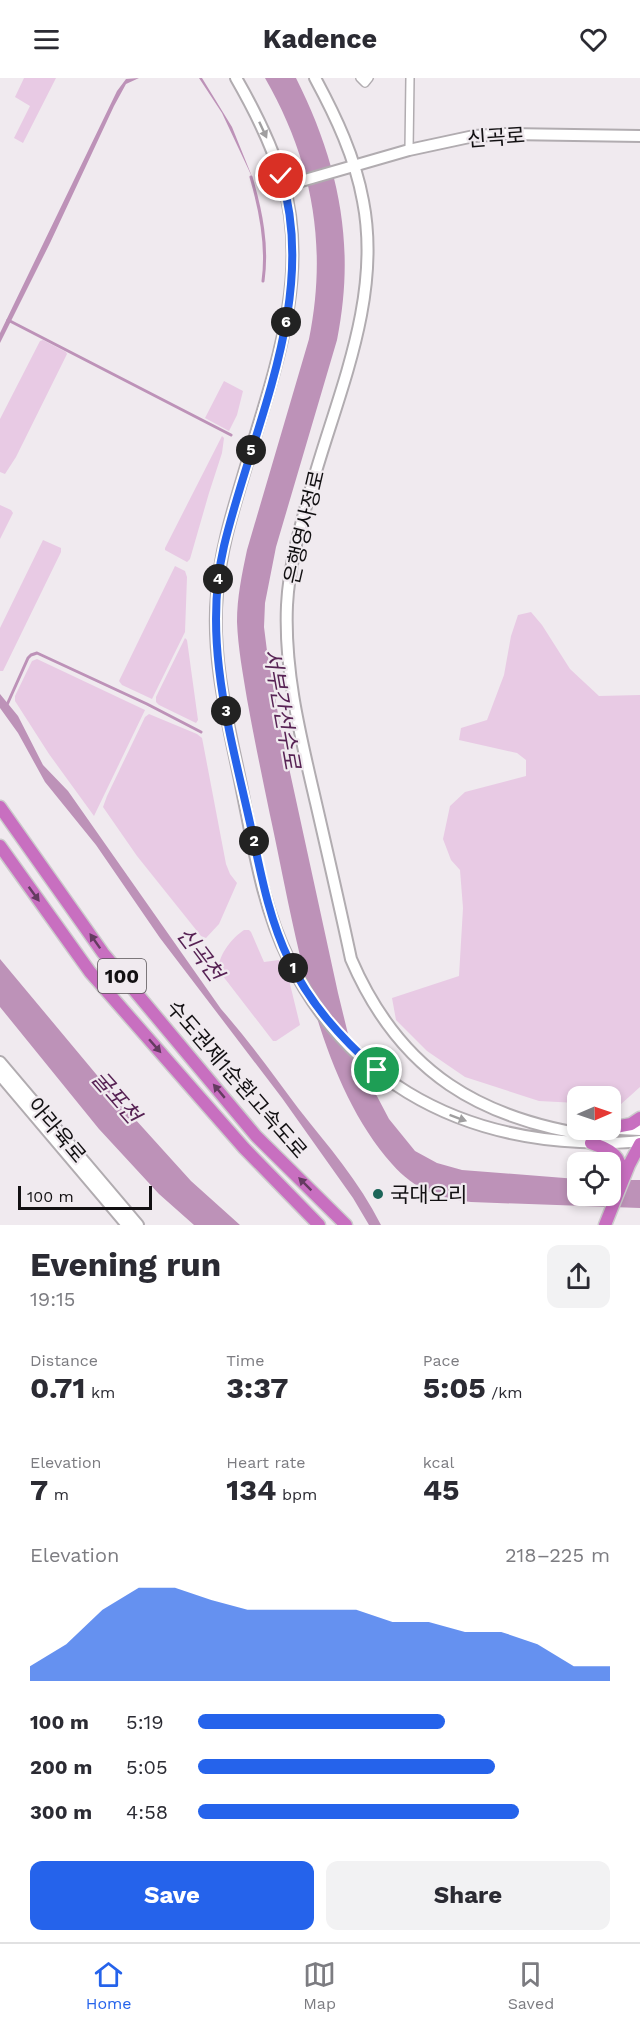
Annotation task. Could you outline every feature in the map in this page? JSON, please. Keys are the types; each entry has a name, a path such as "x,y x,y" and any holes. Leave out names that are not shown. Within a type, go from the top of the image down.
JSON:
{"highway":[{"name":"수도권제1순환고속도로","path":"0,807 103,953 256,1136 346,1225"},
{"name":"수도권제1순환고속도로","path":"0,846 90,972 243,1148 319,1225"},
{"path":"621,1126 640,1119"},
{"path":"604,1225 623,1178 625,1164 640,1142"},
{"path":"591,1143 609,1149 625,1164"}],"street":[{"path":"236,78 289,184 292,247 293,272 288,312 224,548 216,594 215,626 217,657 244,799 274,922 301,983 328,1022 377,1070 406,1092 449,1115 490,1129 535,1138 591,1143 640,1142"},
{"name":"은행영사정로","path":"315,78 339,124 366,220 368,250 358,332 302,523 290,577 287,603 288,656 296,719 351,959 368,995 395,1035 444,1082 480,1104 503,1113 586,1135 640,1142"},
{"path":"360,78 365,83 369,78"},
{"path":"409,150 410,78"},
{"name":"신곡로","path":"289,184 409,150 489,134 640,136"},
{"name":"아라육로","path":"0,1062 138,1225"},
{"name":"아라육로","path":"0,1075 127,1225"},
{"name":"은행영사정로","path":"522,1118 567,1124"},
{"path":"621,1129 640,1130"}],"shaded area":[{"path":"24,78 56,78 23,143 14,138 30,106 15,97"},
{"path":"139,78 126,84 114,106 0,343 0,333 117,91 126,79"},
{"path":"199,78 202,78 232,127 253,179 222,113"},
{"path":"265,78 296,78 311,110 333,174 340,206 345,271 337,340 276,547 265,603 264,627 281,731 348,1034 359,1062 389,1119 415,1151 437,1163 462,1170 567,1178 567,1205 471,1202 438,1195 409,1180 392,1164 366,1129 344,1089 326,1045 311,998 288,903 250,714 241,661 237,613 247,550 309,339 317,270 312,204 305,172 281,109"},
{"path":"43,340 67,354 16,457 5,474 0,472 0,419 40,341"},
{"path":"224,381 243,391 237,415 229,431 205,418"},
{"path":"222,436 224,438 222,453 190,559 187,562 165,548"},
{"path":"0,505 13,513 0,539"},
{"path":"43,540 61,548 61,552 3,671 0,671 0,628"},
{"path":"175,566 185,571 187,577 185,632 152,699 122,685 119,681"},
{"path":"531,612 570,669 599,696 640,695 640,1087 621,1104 621,1086 567,1086 567,1102 539,1101 465,1077 427,1051 396,1020 392,998 459,976 463,908 460,870 451,860 443,839 450,806 465,792 526,776 526,760 517,753 459,740 461,728 487,720 504,675 511,636 518,615"},
{"path":"185,638 198,720 196,723 156,702 156,697"},
{"path":"37,659 145,710 94,816 49,754 15,701 15,696 32,661"},
{"path":"0,694 18,716 43,765 68,791 221,1009 342,1164 381,1225 369,1225 353,1198 282,1098 160,938 96,845 45,782 18,733 0,708"},
{"path":"149,714 202,738 226,864 237,883 219,924 206,938 201,936 137,856 103,807 145,717"},
{"path":"244,930 251,932 264,962 279,960 289,980 300,1025 276,1041 273,1041 219,971 220,959 226,948"},
{"path":"0,959 116,1098 191,1181 240,1225 194,1225 159,1194 99,1129 0,1007"},
{"path":"621,1180 640,1180 640,1208 584,1206 621,1206"}],"waterway":[{"path":"251,177 263,229 265,255 263,281"},
{"path":"8,320 231,435"},
{"path":"6,707 28,658 37,653 201,732"}],"place":[{"name":"국대오리","path":"378,1194"}],"route":[{"path":"281,176 290,222 293,272 291,296 284,334 219,570 216,594 216,646 244,799 265,892 280,940 301,983 328,1022 377,1070"}],"water label":[{"name":"서부간선수로","path":"282,709"},
{"name":"신곡천","path":"200,954"},
{"name":"굴포천","path":"116,1097"}]}
